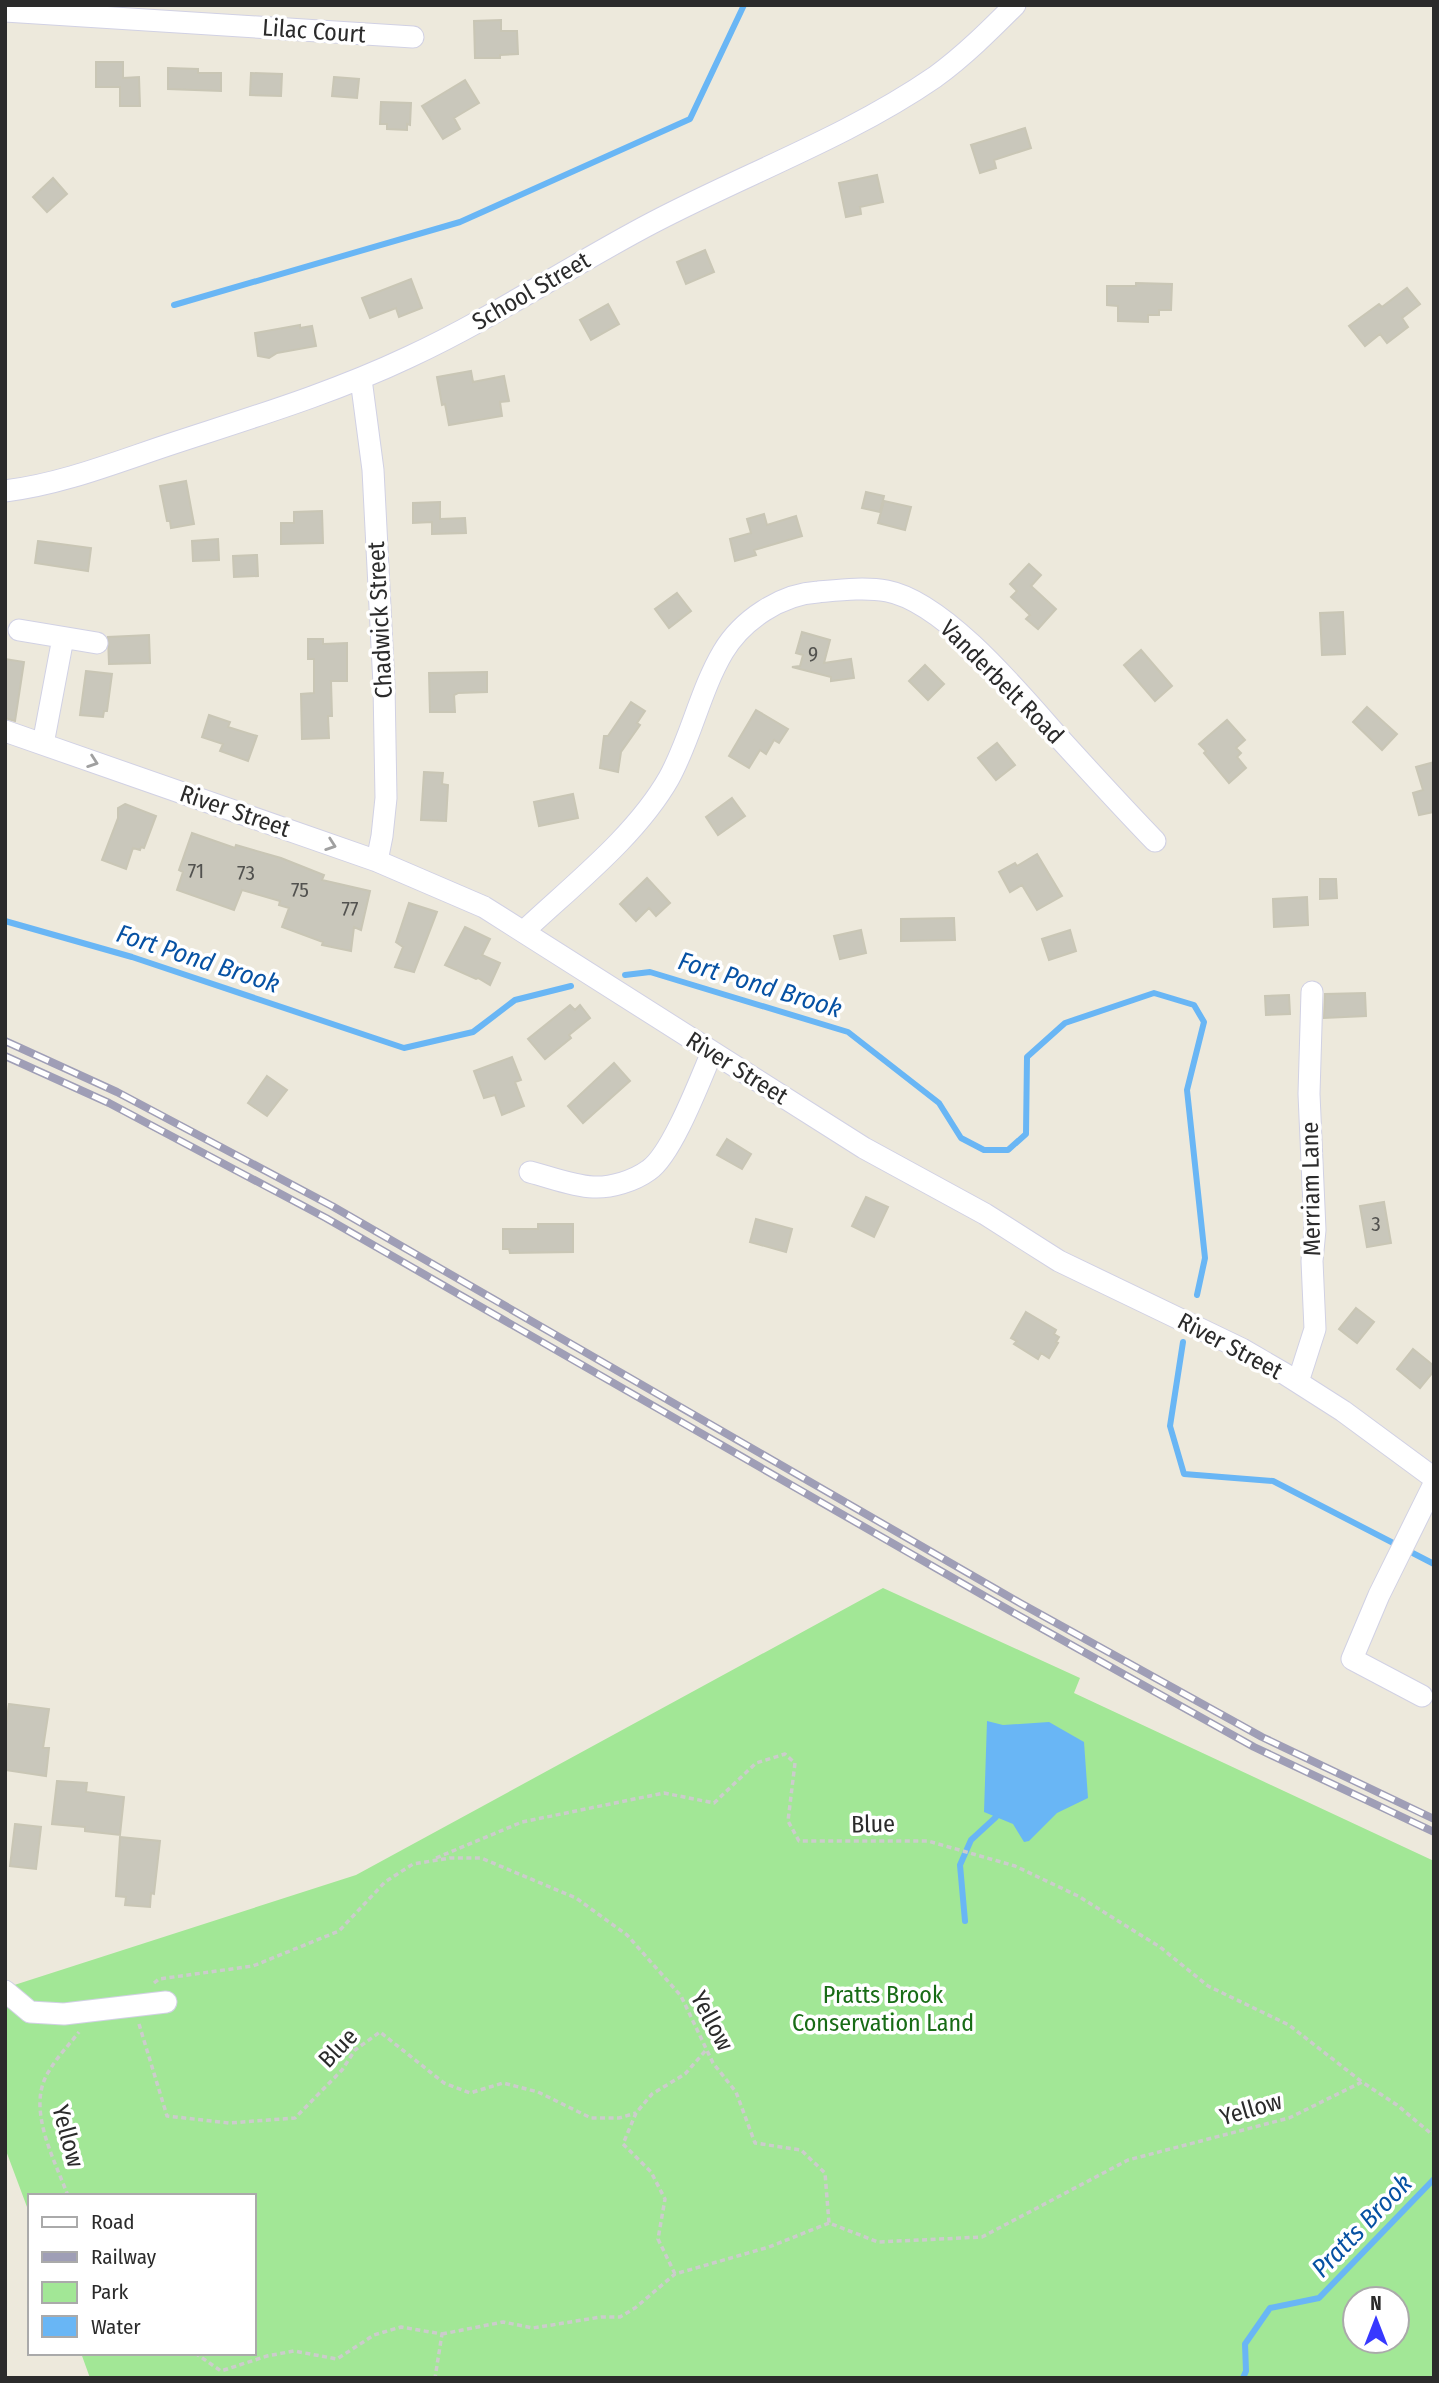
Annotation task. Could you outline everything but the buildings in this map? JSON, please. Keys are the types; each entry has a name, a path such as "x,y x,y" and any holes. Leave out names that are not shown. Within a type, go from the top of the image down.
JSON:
{"street":[{"name":"School Street","path":"5,491 64,479 361,379 466,328 653,223 904,97 953,63 1015,5"},
{"name":"Lilac Court","path":"5,11 413,37"},
{"name":"Chadwick Street","path":"361,379 373,470 384,672 386,798 383,835 377,861"},
{"name":"Vanderbelt Road","path":"524,931 625,836 651,806 669,778 723,651 741,629 790,597 806,593 888,591 915,603 949,624 1010,684 1155,841"},
{"path":"19,630 97,643"},
{"path":"43,744 63,638"},
{"name":"River Street","path":"5,731 377,861 475,902 864,1147 985,1214 1059,1261 1242,1349 1298,1382 1343,1411 1434,1478"},
{"name":"Merriam Lane","path":"1298,1382 1315,1329 1312,1261 1315,1230 1309,1094 1312,992"},
{"path":"530,1172 593,1187 622,1183 649,1170 662,1155 688,1108 712,1052"},
{"path":"1422,1696 1352,1659 1379,1595 1434,1483"},
{"path":"5,1991 30,2012 64,2014 166,2002"}],"path":[{"name":"Blue","path":"428,1862 522,1822 664,1793 714,1803 756,1763 785,1754 795,1763 788,1821 799,1841 928,1841 1015,1866 1078,1896 1160,1947 1208,1986 1289,2025 1362,2082"},
{"name":"Yellow","path":"133,2005 159,1979 253,1966 339,1931 385,1882 413,1864 450,1858 481,1858 576,1898 627,1936 681,1996 713,2063 736,2092 755,2143 801,2150 825,2173 829,2223 877,2242 982,2237 1128,2160 1289,2118 1362,2082"},
{"name":"Blue","path":"133,2005 167,2116 229,2123 295,2118 342,2070 355,2050 380,2032 443,2083 470,2093 503,2083 538,2092 591,2118 619,2118 636,2113"},
{"name":"Yellow","path":"67,2194 43,2128 40,2098 47,2073 82,2027"},
{"path":"675,2274 658,2239 665,2199 651,2172 624,2144 636,2113 652,2094 685,2074 706,2049"},
{"path":"1362,2082 1397,2105 1434,2136"},
{"path":"198,2355 221,2371 267,2356 294,2351 337,2359 374,2335 401,2327 442,2334 503,2322 533,2328 601,2318 620,2318 675,2274 769,2247 829,2223"},
{"path":"435,2378 442,2334"}],"green space":[{"name":"Pratts Brook Conservation Land","path":"883,1588 1080,1678 1074,1693 1434,1861 1434,2378 90,2378 82,2355 256,2355 256,2194 28,2194 28,2210 5,2148 5,1988 356,1875"}],"water":[{"path":"987,1721 1003,1725 1049,1722 1084,1742 1088,1798 1057,1813 1029,1841 1024,1842 1013,1824 984,1812"}],"waterway":[{"path":"174,305 460,222 690,119 744,5"},
{"name":"Fort Pond Brook","path":"5,921 132,957 404,1048 473,1032 515,1000 571,986"},
{"name":"Fort Pond Brook","path":"625,975 650,972 848,1032 939,1103 961,1138 984,1150 1008,1150 1026,1134 1027,1057 1065,1023 1154,993 1194,1005 1204,1022 1187,1090 1205,1258 1197,1295"},
{"name":"Fort Pond Brook","path":"1183,1342 1170,1426 1184,1474 1273,1481 1434,1564"},
{"path":"965,1921 960,1865 971,1840 996,1817"},
{"name":"Pratts Brook","path":"1243,2378 1246,2371 1245,2344 1270,2308 1319,2298 1434,2179"}],"railway":[{"path":"5,1041 117,1092 332,1206 1020,1603 1262,1737 1434,1819"},
{"path":"5,1056 109,1103 326,1218 1014,1613 1254,1747 1434,1832"}]}
